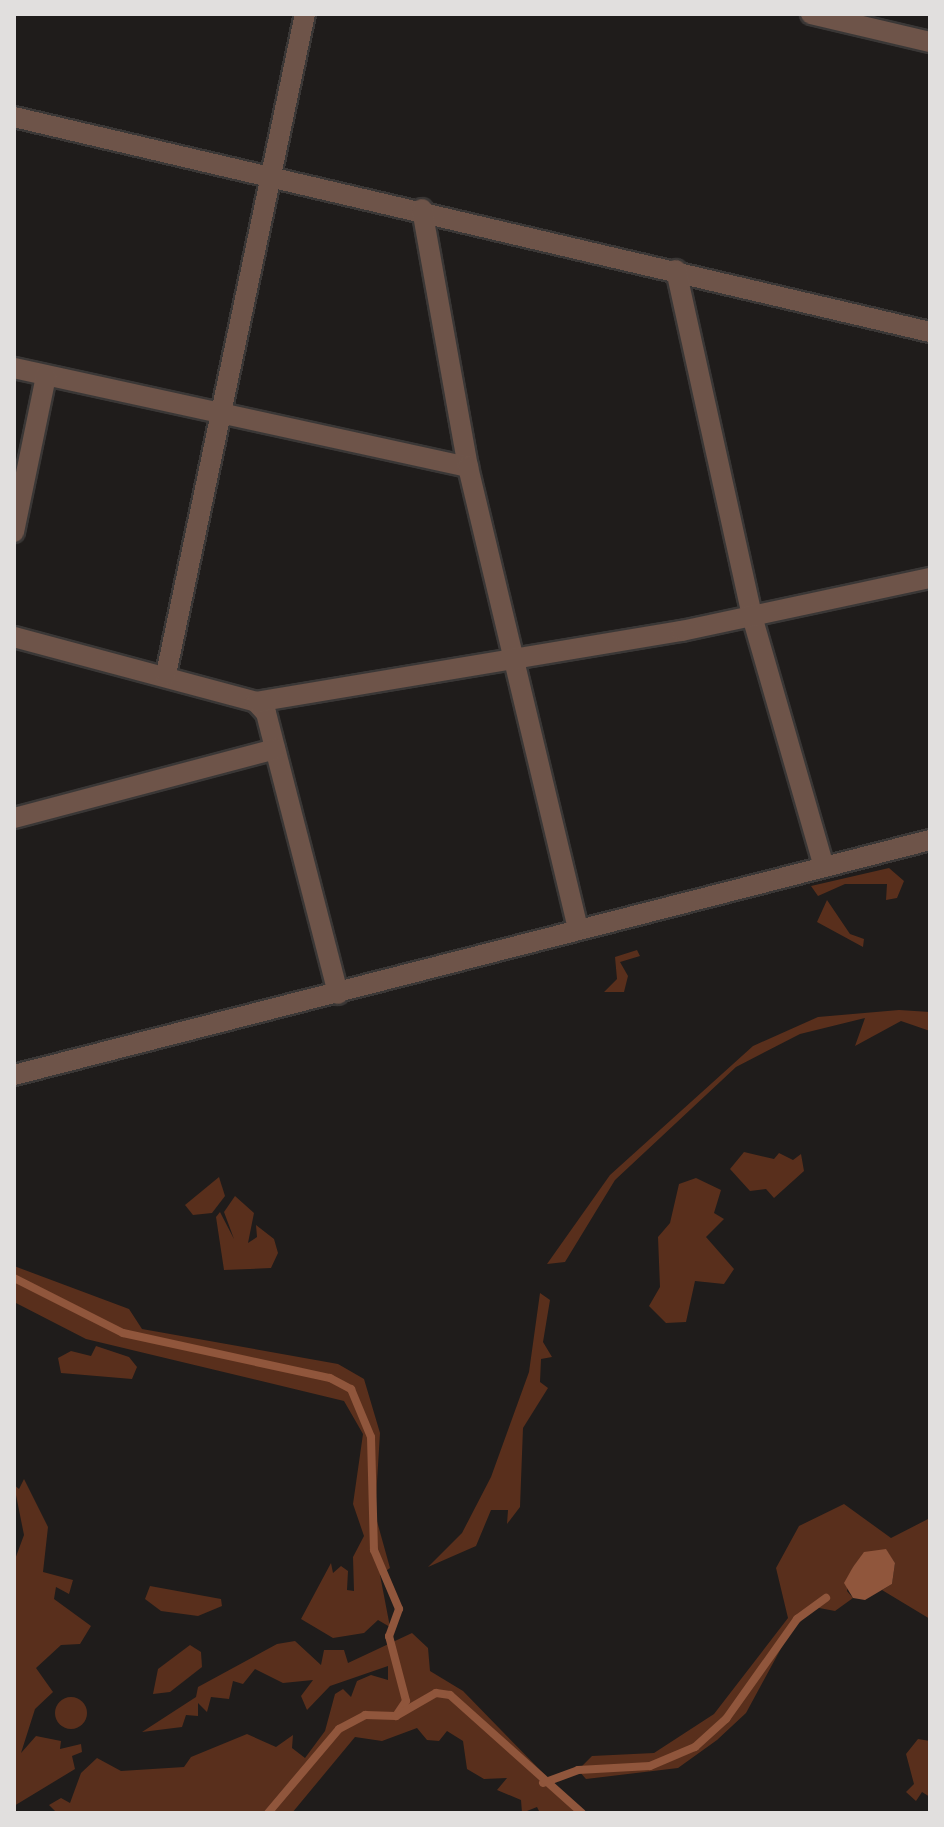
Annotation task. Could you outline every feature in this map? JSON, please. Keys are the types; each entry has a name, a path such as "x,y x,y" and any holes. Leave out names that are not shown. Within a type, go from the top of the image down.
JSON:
{"street":[{"path":"166,674 267,172 305,14"},
{"path":"811,14 879,22 930,42"},
{"path":"14,117 267,172 930,332"},
{"path":"422,209 468,467 518,655 578,929"},
{"path":"676,270 752,616 823,864"},
{"path":"14,368 468,467"},
{"path":"14,532 46,376"},
{"path":"14,637 166,674 256,702 752,616 930,578"},
{"path":"256,702 275,749 338,994"},
{"path":"14,818 275,749"},
{"path":"14,1075 338,994 823,864 930,840"}],"shaded area":[{"path":"889,868 904,881 897,898 886,900 887,884 845,884 818,896 811,886"},
{"path":"827,900 850,934 864,939 863,947 817,922"},
{"path":"637,950 640,956 620,962 628,976 624,992 604,992 617,979 615,957"},
{"path":"899,1010 930,1012 930,1031 901,1021 855,1046 865,1018 800,1034 736,1067 615,1180 565,1262 547,1264 610,1175 753,1046 818,1017"},
{"path":"744,1152 774,1159 779,1153 793,1160 801,1154 804,1171 774,1198 766,1189 750,1191 730,1169"},
{"path":"219,1177 225,1196 212,1213 193,1215 185,1205"},
{"path":"696,1178 721,1190 714,1213 724,1219 706,1237 734,1269 724,1284 695,1281 686,1322 666,1323 649,1306 660,1287 658,1237 670,1223 679,1184"},
{"path":"235,1196 254,1213 248,1243 257,1237 256,1225 274,1239 278,1253 271,1268 224,1270 216,1217 220,1212 234,1239 224,1212"},
{"path":"14,1266 129,1309 142,1329 338,1364 364,1379 380,1433 375,1514 390,1568 380,1575 390,1627 378,1620 364,1633 333,1638 301,1619 331,1563 333,1573 341,1566 348,1571 347,1590 354,1591 353,1557 364,1536 353,1504 363,1434 344,1401 86,1339 14,1302"},
{"path":"540,1293 550,1300 543,1342 552,1357 541,1359 540,1382 548,1388 523,1428 520,1507 507,1524 508,1510 491,1510 476,1546 428,1567 462,1533 491,1477 529,1372"},
{"path":"96,1346 129,1357 137,1367 132,1379 61,1373 58,1358 71,1351 91,1356"},
{"path":"24,1479 48,1527 43,1572 73,1580 69,1594 56,1587 54,1599 91,1626 80,1644 61,1645 36,1668 53,1692 35,1709 21,1753 36,1736 61,1741 60,1749 81,1744 82,1752 72,1756 75,1769 14,1806 14,1562 24,1535 14,1485 19,1489"},
{"path":"844,1504 891,1538 930,1518 930,1619 882,1590 892,1584 895,1563 886,1550 875,1552 853,1567 847,1591 853,1598 835,1611 814,1607 797,1619 746,1713 717,1740 678,1768 586,1779 578,1770 592,1756 654,1753 714,1714 788,1618 776,1568 799,1526"},
{"path":"886,1549 895,1563 892,1584 865,1600 853,1598 844,1583 853,1567 864,1552"},
{"path":"150,1586 221,1599 222,1606 198,1616 161,1611 145,1599"},
{"path":"412,1633 428,1648 430,1671 463,1691 582,1813 540,1813 537,1807 522,1813 521,1800 497,1790 507,1778 484,1779 467,1769 463,1741 447,1731 439,1741 427,1740 417,1728 382,1741 355,1737 292,1813 57,1813 49,1805 61,1798 70,1803 81,1773 97,1758 121,1771 184,1767 191,1757 247,1734 276,1747 293,1735 292,1748 305,1758 325,1731 335,1694 343,1689 351,1697 357,1681 371,1675 388,1680 388,1666 330,1686 307,1710 301,1696 313,1680 283,1683 255,1669 243,1684 233,1681 229,1699 211,1697 207,1712 198,1703 198,1716 186,1715 182,1727 142,1732 196,1697 198,1687 277,1644 295,1641 321,1665 324,1650 344,1650 348,1663"},
{"path":"190,1645 201,1652 202,1667 170,1692 153,1694 158,1669"},
{"path":"71,1697 82,1702 87,1713 82,1724 71,1729 60,1724 55,1713 60,1702"},
{"path":"918,1739 930,1741 930,1797 922,1792 916,1801 906,1792 914,1784 906,1754"}],"waterway":[{"path":"14,1278 123,1333 330,1378 351,1389 371,1437 374,1550 399,1609 389,1636 406,1701 396,1716"},
{"path":"543,1783 578,1770 650,1766 695,1747 726,1719 797,1619 826,1598"},
{"path":"268,1813 339,1729 365,1715 396,1716 436,1693 450,1695 582,1813"}]}
